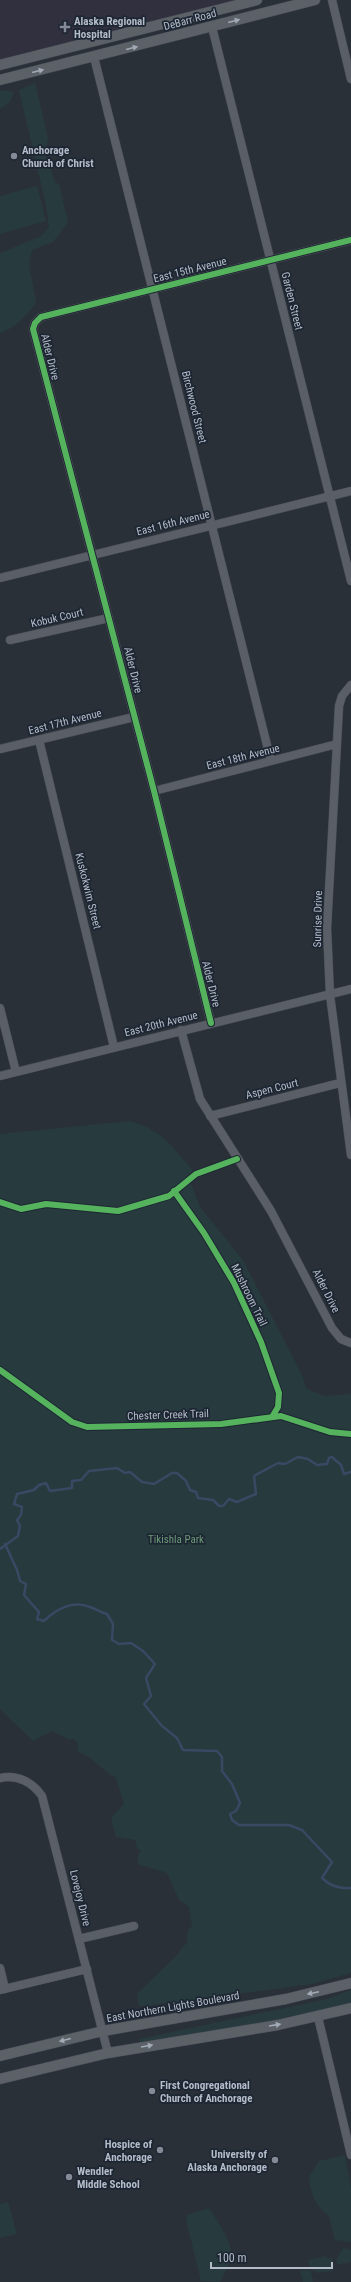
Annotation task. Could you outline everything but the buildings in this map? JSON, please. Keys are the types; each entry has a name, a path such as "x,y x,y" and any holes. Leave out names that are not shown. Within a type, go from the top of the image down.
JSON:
{"main road":[{"name":"DeBarr Road","path":"0,65 257,0"},
{"name":"DeBarr Road","path":"0,80 315,0"},
{"name":"East Northern Lights Boulevard","path":"0,2056 103,2031 286,1999 351,1983"},
{"path":"0,2079 108,2053 318,2017 351,2008"}],"street":[{"path":"332,0 351,79"},
{"name":"Garden Street","path":"212,27 271,260 328,496 351,581"},
{"name":"Birchwood Street","path":"94,57 154,290 271,761"},
{"name":"East 15th Avenue","path":"35,323 41,317 351,240"},
{"name":"Alder Drive","path":"35,323 33,329 35,338 154,791 211,1023"},
{"name":"East 16th Avenue","path":"0,578 351,491"},
{"name":"Kobuk Court","path":"10,640 109,618"},
{"name":"Sunrise Drive","path":"351,685 342,696 339,706 328,928 330,995 340,1083 351,1155"},
{"name":"East 17th Avenue","path":"0,750 134,716"},
{"name":"Kuskokwim Street","path":"40,740 114,1047"},
{"name":"East 18th Avenue","path":"154,791 337,744"},
{"name":"East 20th Avenue","path":"0,1076 181,1030 351,990"},
{"path":"0,1008 16,1072"},
{"name":"Alder Drive","path":"181,1030 200,1099 271,1211 332,1328 341,1339 351,1343"},
{"name":"Aspen Court","path":"210,1116 340,1083"},
{"name":"Lovejoy Drive","path":"0,1778 18,1778 28,1782 42,1796 108,2053"},
{"path":"79,1939 134,1926"},
{"path":"0,1968 3,1989 87,1969"},
{"path":"318,2017 351,2155"}],"shaded area":[{"name":"Alaska Regional Hospital","path":"0,0 236,0 0,61"}],"green space":[{"path":"35,83 48,138 45,154 55,182 59,184 68,222 53,242 32,250 29,264 36,303 15,325 0,333 0,253 41,236 49,227 46,205 19,90"},
{"path":"3,90 14,92 10,102 0,109 0,91"},
{"path":"37,186 46,221 0,234 0,196"},
{"name":"Tikishla Park","path":"130,1121 142,1125 160,1135 174,1148 195,1173 191,1184 200,1207 243,1260 303,1377 306,1388 324,1396 351,1394 351,1973 312,1984 145,2006 139,2006 137,1994 177,1955 187,1942 188,1930 192,1927 189,1907 179,1900 167,1873 138,1864 138,1854 141,1851 137,1848 135,1840 116,1837 111,1818 124,1804 116,1778 106,1772 93,1760 78,1752 77,1742 72,1738 70,1740 52,1731 33,1741 0,1709 0,1134"},
{"path":"351,1990 351,2005 304,2018 141,2045 139,2039 327,1999"},
{"path":"345,2155 351,2187 351,2242 335,2240 329,2216 314,2199 309,2177 319,2161"},
{"path":"8,2202 17,2234 0,2238 0,2204"},
{"path":"209,2208 223,2230 231,2249 228,2264 220,2282 201,2281 186,2220 187,2215"},
{"path":"343,2248 351,2250 351,2262 337,2265 336,2260"},
{"path":"327,2256 327,2259 332,2258 334,2267 332,2271 318,2273 310,2268 308,2260"},
{"path":"300,2271 311,2271 313,2282 303,2282"}],"waterway":[{"path":"0,1549 18,1536 20,1526 17,1520 21,1515 22,1507 14,1504 17,1494 34,1490 39,1485 46,1483 50,1491 72,1488 72,1481 81,1480 89,1471 117,1468 125,1473 130,1472 142,1482 154,1484 172,1473 177,1473 186,1481 190,1490 196,1492 198,1498 213,1500 219,1506 223,1506 229,1499 237,1502 256,1494 254,1476 278,1463 285,1464 298,1457 308,1459 317,1465 327,1464 329,1458 332,1457 341,1465 344,1474 351,1472"},
{"path":"5,1544 17,1570 20,1581 26,1584 24,1595 39,1612 37,1619 44,1621 59,1609 71,1605 84,1605 92,1608 107,1614 113,1624 112,1640 119,1644 131,1643 143,1651 155,1664 146,1678 151,1696 144,1704 162,1726 177,1738 183,1750 217,1751 222,1757 222,1771 232,1784 240,1803 236,1811 230,1814 232,1820 239,1825 289,1825 302,1830 332,1862 322,1878 335,1886 351,1888"}],"cycle path":[{"path":"211,1023 154,791 33,329 35,323 41,317 351,240"},
{"path":"0,1202 21,1209 46,1204 118,1211 169,1196 196,1174 237,1159"},
{"name":"Mushroom Trail","path":"174,1191 204,1233 234,1283 261,1342 279,1393 278,1407 272,1417"},
{"name":"Chester Creek Trail","path":"0,1370 72,1422 87,1427 221,1424 281,1416 330,1432 351,1434"}],"place":[{"name":"Alaska Regional Hospital","path":"65,27"},
{"name":"Anchorage Church of Christ","path":"14,156"},
{"name":"First Congregational Church of Anchorage","path":"152,2091"},
{"name":"Hospice of Anchorage","path":"160,2150"},
{"name":"University of Alaska Anchorage","path":"275,2160"},
{"name":"Wendler Middle School","path":"69,2177"}]}
